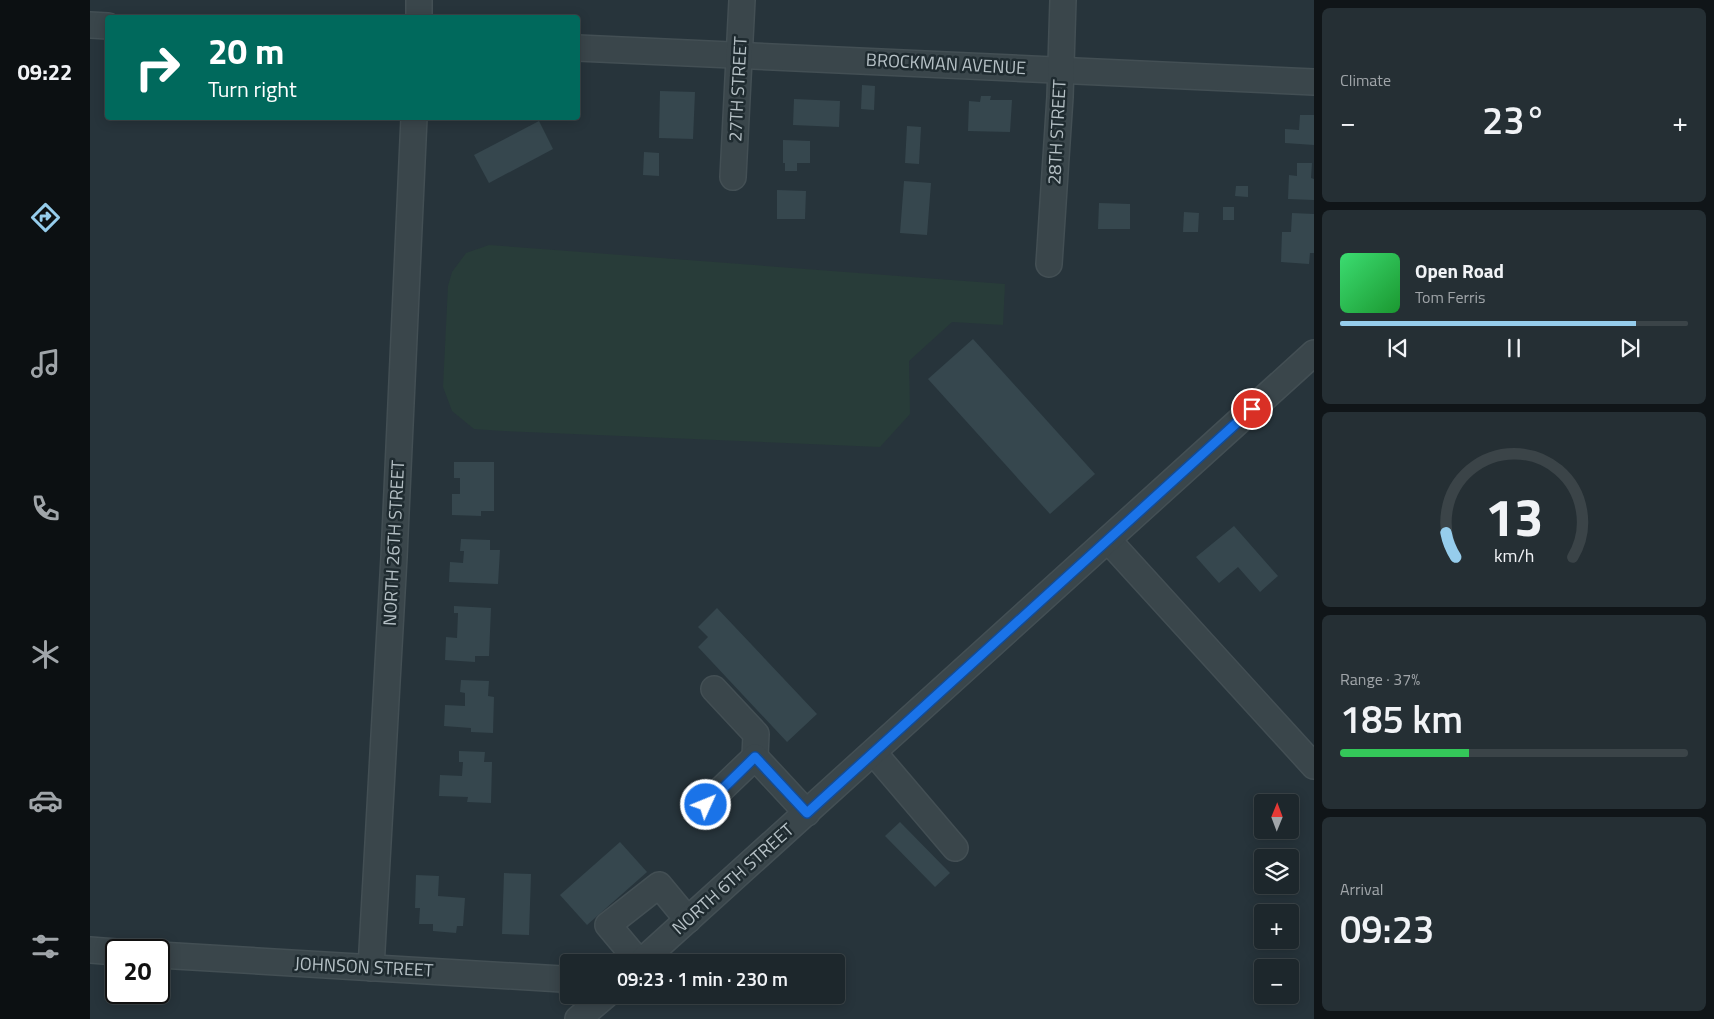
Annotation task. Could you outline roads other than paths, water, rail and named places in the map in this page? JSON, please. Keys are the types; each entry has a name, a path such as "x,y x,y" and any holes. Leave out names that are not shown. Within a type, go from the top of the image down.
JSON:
{"street":[{"path":"418,15 419,0"},
{"name":"27TH STREET","path":"733,177 742,0"},
{"name":"28TH STREET","path":"1049,264 1060,96 1063,0"},
{"path":"90,25 105,26"},
{"name":"BROCKMAN AVENUE","path":"580,48 1314,82"},
{"name":"NORTH 26TH STREET","path":"371,968 394,557 414,120"},
{"name":"NORTH 6TH STREET","path":"649,954 874,753 1314,353"},
{"path":"1108,540 1314,766"},
{"path":"706,805 755,757 756,734 714,689"},
{"path":"874,753 955,848"},
{"path":"755,757 807,813"},
{"path":"633,954 608,925 659,885 688,920"},
{"path":"90,950 105,951"},
{"name":"JOHNSON STREET","path":"170,956 560,979"},
{"path":"578,1019 597,1004"}]}
